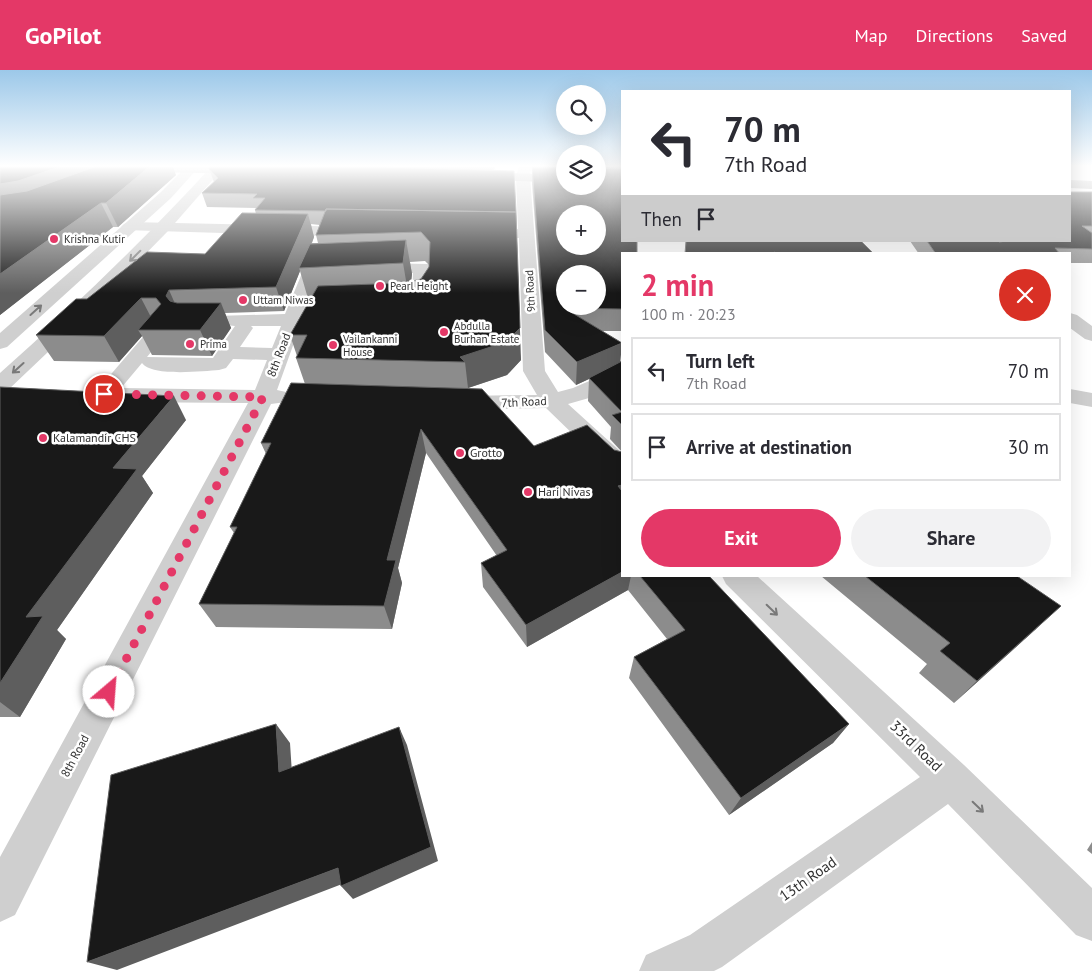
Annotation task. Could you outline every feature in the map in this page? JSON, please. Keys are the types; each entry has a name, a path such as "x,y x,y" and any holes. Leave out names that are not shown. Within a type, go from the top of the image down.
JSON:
{"street":[{"path":"0,343 150,209"},
{"path":"6,390 61,330 181,209"},
{"name":"9th Road","path":"526,209 534,371 552,401"},
{"path":"129,227 374,232"},
{"name":"8th Road","path":"0,900 263,397 293,326 320,271 326,231"},
{"path":"470,233 527,234"},
{"path":"357,269 422,268 421,301 415,306 392,307"},
{"path":"208,320 239,326 293,326"},
{"path":"1071,321 1092,335"},
{"path":"239,326 228,353 222,362 216,365 154,359 95,394 302,398"},
{"path":"228,353 293,326"},
{"path":"144,395 161,329"},
{"name":"7th Road","path":"440,402 488,404 552,401 581,393 621,373"},
{"path":"1071,396 1092,400"},
{"path":"552,401 621,467"},
{"name":"33rd Road","path":"738,577 950,779 1092,919"},
{"name":"13th Road","path":"662,971 706,950 950,779"}],"building":[{"path":"0,209 92,209 0,274"},
{"path":"326,209 326,211 255,210"},
{"path":"326,209 516,212 520,328 506,342 460,357 465,362 296,358 307,335 290,335 318,286 405,283 421,279 429,267 430,242 421,232 316,235"},
{"path":"329,209 516,209 516,212"},
{"path":"535,209 556,209 556,255 606,255 606,209 621,209 621,242 637,242 637,252 621,252 621,309 606,309 606,265 556,265 556,315 576,315 621,343 577,362 545,330"},
{"path":"1071,209 1092,209 1092,226 1082,226 1092,233 1092,249 1055,248 1058,252 935,252 928,242 1071,242"},
{"path":"242,213 308,214 276,287 169,290 166,296 170,301 177,303 221,303 200,330 138,330 161,304 156,298 141,298 104,336 36,335 76,299 87,299 147,252 205,254"},
{"path":"406,240 403,263 299,268 310,244"},
{"path":"686,242 862,242 872,252 774,252 685,252"},
{"path":"621,362 621,411 589,378"},
{"path":"291,383 482,389 534,446 587,425 614,450 621,452 621,485 618,486 621,490 621,573 526,625 481,563 507,550 421,429 387,560 396,560 384,606 199,604 237,527 230,527 271,443 261,443"},
{"path":"0,387 174,396 113,468 137,469 26,617 43,616 0,683"},
{"path":"621,412 621,424 612,415"},
{"path":"641,577 710,577 849,724 741,798 634,657 685,630"},
{"path":"866,577 1018,577 1061,606 977,681 940,651 950,643"},
{"path":"276,724 279,772 399,727 431,847 341,886 338,868 87,962 111,775"}],"place":[{"name":"Krishna Kutir","path":"54,239"},
{"name":"Pearl Height","path":"380,286"},
{"name":"Uttam Niwas","path":"243,300"},
{"name":"Abdulla Burhan Estate","path":"444,332"},
{"name":"Prima","path":"190,344"},
{"name":"Vailankanni House","path":"333,345"},
{"name":"Kalamandir CHS","path":"43,438"},
{"name":"Grotto","path":"460,453"},
{"name":"Hari Nivas","path":"528,492"}],"route":[{"path":"104,394 263,397 109,692"}]}
